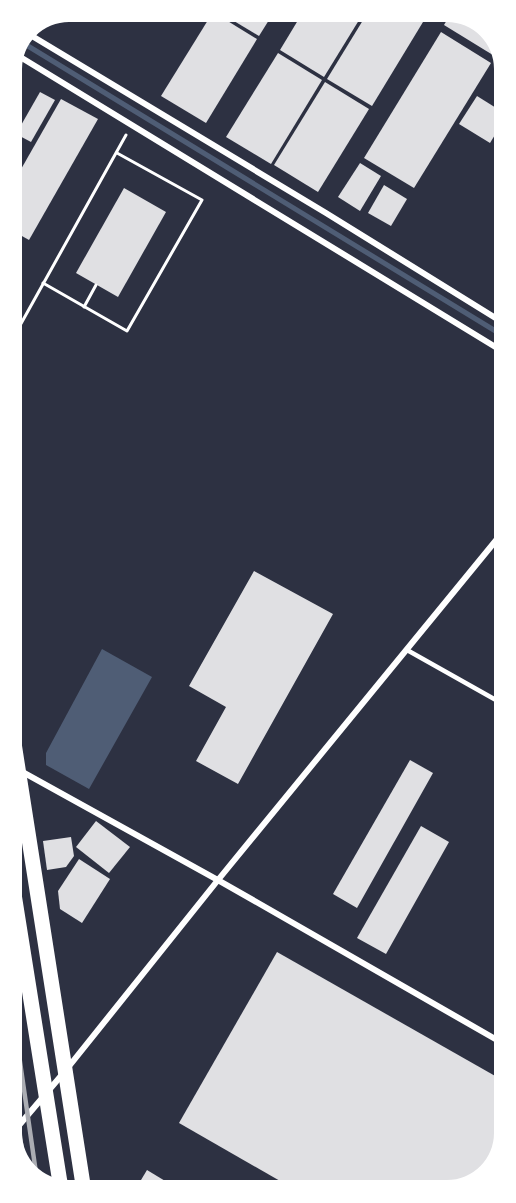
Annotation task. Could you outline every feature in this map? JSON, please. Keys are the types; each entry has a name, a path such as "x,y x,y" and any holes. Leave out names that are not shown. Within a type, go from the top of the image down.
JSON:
{"main road":[{"path":"22,797 82,1180"},
{"path":"22,947 59,1179"}],"street":[{"path":"35,38 228,153 494,317"},
{"path":"24,59 494,346"},
{"path":"22,1122 494,543"},
{"path":"22,772 218,879 494,1038"}],"lane":[{"path":"408,650 494,699"}],"path":[{"path":"23,320 132,125"},
{"path":"43,283 127,331 202,200 117,153"},
{"path":"84,307 96,285"}],"water":[{"path":"102,649 152,677 89,789 46,765 46,753"}],"building":[{"path":"206,23 231,23 257,39 206,123 161,96"},
{"path":"237,23 267,23 259,36"},
{"path":"296,23 357,23 324,77 280,50"},
{"path":"361,23 422,23 372,106 327,79"},
{"path":"445,23 459,24 475,32 484,41 491,54 444,25"},
{"path":"441,32 491,63 414,188 364,158"},
{"path":"278,53 322,80 271,164 226,137"},
{"path":"325,82 369,109 318,192 274,165"},
{"path":"40,92 55,100 31,142 23,138 23,122"},
{"path":"477,96 494,107 494,136 490,143 459,124"},
{"path":"61,99 98,119 29,240 23,237 23,166"},
{"path":"360,163 381,176 360,211 338,197"},
{"path":"384,185 407,199 391,226 368,213"},
{"path":"124,188 166,212 118,297 76,273"},
{"path":"254,571 333,614 238,784 196,761 226,707 189,686"},
{"path":"410,760 433,773 357,908 333,894"},
{"path":"96,821 130,847 109,873 76,847"},
{"path":"421,826 449,842 386,954 357,938"},
{"path":"71,837 74,856 66,867 47,870 43,841"},
{"path":"79,859 110,879 82,923 60,909 58,891"},
{"path":"277,952 494,1075 494,1133 491,1149 480,1167 473,1173 456,1180 278,1180 179,1123"},
{"path":"147,1170 164,1180 141,1180"}],"waterway":[{"path":"29,46 494,330"}],"railway":[{"path":"22,1076 35,1165"}]}
